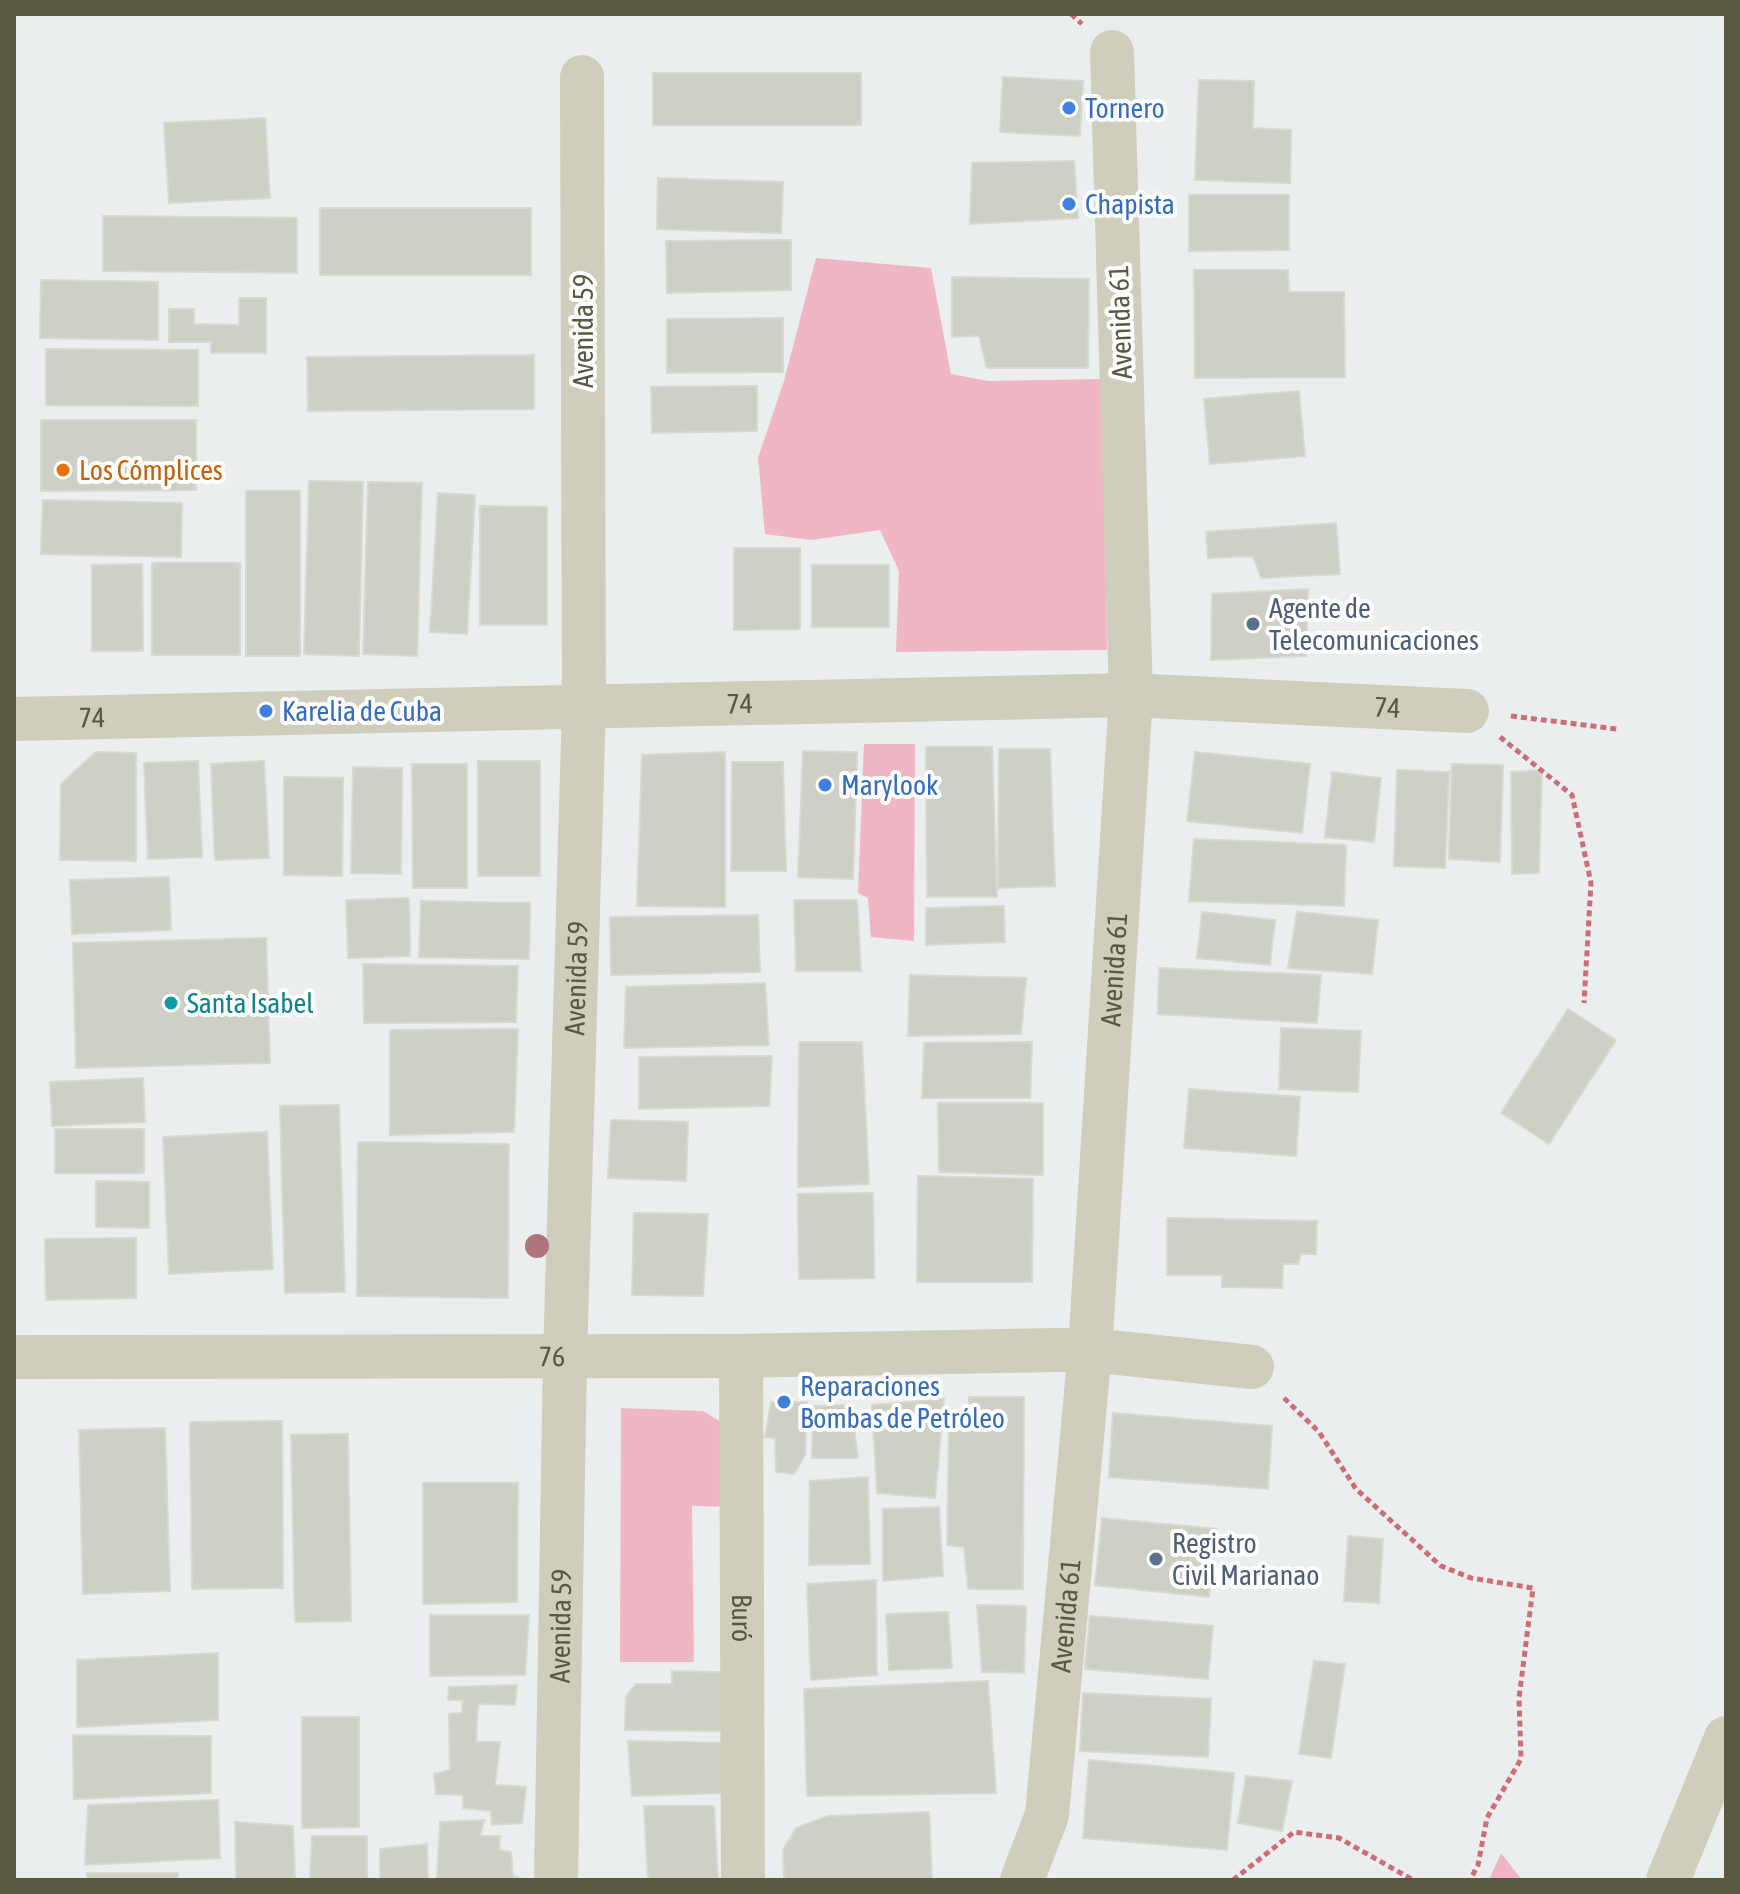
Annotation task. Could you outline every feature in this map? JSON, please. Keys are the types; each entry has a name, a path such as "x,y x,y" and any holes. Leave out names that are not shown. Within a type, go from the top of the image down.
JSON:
{"street":[{"name":"Avenida 61","path":"1022,1880 1047,1815 1090,1350 1131,695 1112,52"},
{"name":"Avenida 59","path":"556,1880 566,1355 584,705 582,77"},
{"name":"74","path":"14,719 1131,695 1467,711"},
{"name":"76","path":"14,1357 741,1356 1090,1350 1252,1367"},
{"name":"Buró","path":"741,1356 743,1880"},
{"path":"1668,1880 1726,1738"}],"path":[{"path":"1467,711 1617,729"},
{"path":"1467,711 1572,795 1591,883 1584,1003"},
{"path":"1252,1367 1319,1432 1356,1489 1441,1566 1471,1578 1533,1588 1519,1698 1521,1759 1487,1818 1478,1865 1470,1880"},
{"path":"1233,1880 1294,1832 1339,1838 1413,1880"}],"shaded area":[{"path":"816,258 931,268 951,374 988,381 1103,379 1107,650 896,652 899,571 880,530 811,540 765,534 758,458 784,381"},
{"path":"864,744 915,744 914,941 871,937 868,898 858,893"},
{"path":"621,1408 703,1411 735,1431 735,1507 692,1506 694,1662 620,1662"},
{"path":"1501,1853 1522,1880 1489,1880"}],"building":[{"path":"653,73 861,73 861,125 653,125"},
{"path":"1003,77 1083,81 1080,136 1000,132"},
{"path":"1199,80 1254,81 1253,128 1291,130 1290,183 1195,180"},
{"path":"265,118 270,198 169,203 164,123"},
{"path":"1074,161 1078,218 970,224 972,163"},
{"path":"658,178 783,182 781,233 657,229"},
{"path":"1189,195 1289,195 1289,250 1189,251"},
{"path":"320,208 531,208 531,275 320,275"},
{"path":"103,216 297,218 297,273 103,271"},
{"path":"791,240 791,290 667,293 666,241"},
{"path":"1194,270 1288,270 1289,292 1344,292 1345,377 1195,378"},
{"path":"952,277 1089,279 1088,368 987,368 979,336 952,337"},
{"path":"41,280 158,282 158,340 40,338"},
{"path":"239,298 266,298 266,353 211,353 211,342 169,342 169,309 194,309 194,324 239,325"},
{"path":"783,318 783,372 667,373 667,319"},
{"path":"46,349 198,350 198,406 46,405"},
{"path":"534,355 534,409 308,411 307,357"},
{"path":"757,386 757,431 652,433 651,387"},
{"path":"1299,391 1305,456 1210,464 1204,399"},
{"path":"41,420 196,420 196,490 41,491"},
{"path":"309,481 363,482 359,656 304,654"},
{"path":"368,482 422,483 417,656 363,654"},
{"path":"246,491 300,491 300,656 246,656"},
{"path":"438,493 475,495 467,634 430,632"},
{"path":"43,500 182,503 181,557 41,554"},
{"path":"480,506 547,507 547,625 480,625"},
{"path":"1336,523 1340,574 1261,578 1253,556 1208,558 1206,532"},
{"path":"734,548 800,548 800,629 734,630"},
{"path":"152,563 240,563 240,655 152,655"},
{"path":"142,564 143,651 92,651 92,565"},
{"path":"812,565 889,565 889,627 812,627"},
{"path":"1308,589 1306,656 1211,660 1212,594"},
{"path":"926,747 992,747 997,897 927,897"},
{"path":"999,749 1050,749 1055,886 998,888"},
{"path":"803,751 857,752 853,879 798,877"},
{"path":"96,752 136,753 136,861 60,860 61,784"},
{"path":"725,752 725,907 637,906 642,755"},
{"path":"1195,752 1310,764 1302,833 1187,821"},
{"path":"198,761 202,857 148,859 144,763"},
{"path":"264,761 269,858 215,860 211,764"},
{"path":"478,761 540,761 540,876 478,876"},
{"path":"732,762 783,762 786,871 731,871"},
{"path":"412,764 467,764 467,888 413,888"},
{"path":"1452,764 1503,765 1500,862 1449,859"},
{"path":"353,767 402,768 401,874 351,873"},
{"path":"1397,770 1449,772 1445,868 1394,866"},
{"path":"1542,770 1539,873 1512,874 1511,772"},
{"path":"1332,772 1381,778 1374,842 1325,837"},
{"path":"284,777 343,778 342,876 284,875"},
{"path":"1194,839 1346,845 1344,906 1189,901"},
{"path":"169,877 171,930 72,934 70,880"},
{"path":"409,898 410,956 348,958 346,900"},
{"path":"794,900 857,900 861,971 796,971"},
{"path":"421,901 530,903 529,959 419,957"},
{"path":"1004,906 1005,942 926,945 926,908"},
{"path":"1202,912 1275,920 1270,965 1197,958"},
{"path":"1297,912 1378,920 1372,974 1288,968"},
{"path":"758,915 760,972 611,975 610,917"},
{"name":"Santa Isabel","path":"266,938 270,1063 76,1068 73,943"},
{"path":"363,964 518,966 516,1022 364,1023"},
{"path":"1159,968 1321,975 1317,1023 1158,1014"},
{"path":"910,975 1026,978 1021,1034 908,1036"},
{"path":"765,983 769,1045 624,1048 626,987"},
{"path":"1568,1009 1616,1040 1549,1144 1501,1113"},
{"path":"1281,1028 1361,1031 1358,1092 1279,1089"},
{"path":"518,1029 514,1132 390,1135 390,1030"},
{"path":"799,1042 862,1042 869,1184 798,1187"},
{"path":"1032,1042 1030,1098 922,1098 924,1043"},
{"path":"772,1056 769,1106 639,1109 639,1057"},
{"path":"143,1078 145,1122 52,1126 50,1082"},
{"path":"1189,1089 1300,1097 1296,1156 1184,1148"},
{"path":"938,1103 1043,1103 1043,1175 939,1172"},
{"path":"339,1105 345,1292 285,1293 280,1106"},
{"path":"611,1120 688,1122 686,1181 608,1178"},
{"path":"55,1129 144,1129 144,1173 55,1173"},
{"path":"267,1132 273,1269 169,1274 163,1137"},
{"path":"358,1142 509,1144 508,1298 357,1296"},
{"path":"918,1176 1033,1179 1032,1282 917,1282"},
{"path":"96,1181 149,1182 149,1228 96,1227"},
{"path":"873,1193 874,1278 799,1279 798,1194"},
{"path":"634,1213 708,1214 703,1296 632,1295"},
{"path":"1167,1218 1317,1221 1316,1254 1301,1254 1298,1264 1283,1264 1282,1288 1222,1287 1222,1275 1167,1275"},
{"path":"136,1238 136,1298 46,1300 45,1239"},
{"path":"969,1397 1024,1397 1023,1589 968,1589 964,1547 947,1545 949,1423 968,1420"},
{"path":"944,1399 935,1498 877,1493 872,1405"},
{"path":"771,1402 807,1402 805,1455 794,1474 776,1472 775,1438 765,1437"},
{"path":"851,1405 858,1458 812,1458 813,1406"},
{"path":"1113,1413 1272,1426 1268,1489 1109,1477"},
{"path":"282,1421 283,1588 192,1589 190,1422"},
{"path":"165,1428 170,1591 83,1594 79,1430"},
{"path":"348,1434 351,1621 295,1622 291,1435"},
{"path":"868,1477 870,1564 809,1565 810,1481"},
{"path":"423,1483 518,1483 517,1602 423,1604"},
{"path":"939,1507 943,1576 883,1581 883,1509"},
{"path":"1102,1518 1217,1529 1209,1597 1095,1585"},
{"path":"1348,1536 1383,1539 1379,1603 1344,1601"},
{"path":"876,1580 877,1675 811,1680 807,1584"},
{"path":"977,1605 1026,1606 1024,1673 982,1672"},
{"path":"948,1612 952,1668 889,1670 886,1614"},
{"path":"430,1615 529,1615 525,1675 430,1676"},
{"path":"1090,1616 1213,1626 1208,1679 1085,1669"},
{"path":"218,1653 218,1720 77,1727 77,1660"},
{"path":"1314,1661 1345,1664 1331,1758 1299,1754"},
{"path":"672,1671 721,1672 721,1731 625,1730 626,1696 636,1684 672,1684"},
{"path":"988,1681 996,1793 807,1796 804,1689"},
{"path":"517,1685 515,1705 478,1704 476,1742 500,1742 495,1785 526,1787 522,1823 492,1825 491,1811 463,1808 463,1795 436,1794 434,1774 450,1770 449,1714 462,1713 463,1700 448,1700 449,1687"},
{"path":"1083,1693 1211,1699 1208,1757 1080,1751"},
{"path":"302,1717 359,1717 359,1827 302,1828"},
{"path":"73,1735 211,1736 211,1793 74,1799"},
{"path":"628,1741 725,1743 723,1793 632,1796"},
{"path":"1089,1760 1234,1773 1227,1850 1083,1838"},
{"path":"1246,1776 1292,1781 1282,1831 1238,1823"},
{"path":"218,1800 220,1858 85,1865 88,1805"},
{"path":"644,1806 714,1806 718,1880 648,1880"},
{"path":"929,1812 932,1880 784,1880 783,1850 796,1828 828,1816"},
{"path":"484,1820 480,1836 500,1836 499,1850 511,1852 513,1876 524,1880 437,1880 440,1822"},
{"path":"235,1822 293,1826 295,1880 236,1880"},
{"path":"312,1836 367,1836 367,1880 310,1880"},
{"path":"427,1844 428,1880 380,1880 380,1849"},
{"path":"87,1873 178,1873 178,1880 87,1880"}],"place":[{"name":"Tornero","path":"1069,108"},
{"name":"Chapista","path":"1069,204"},
{"name":"Los Cómplices","path":"63,470"},
{"name":"Agente de Telecomunicaciones","path":"1253,624"},
{"name":"Karelia de Cuba","path":"266,711"},
{"name":"Marylook","path":"825,785"},
{"name":"Santa Isabel","path":"171,1003"},
{"name":"Reparaciones Bombas de Petróleo","path":"784,1402"},
{"name":"Registro Civil Marianao","path":"1156,1559"}]}
